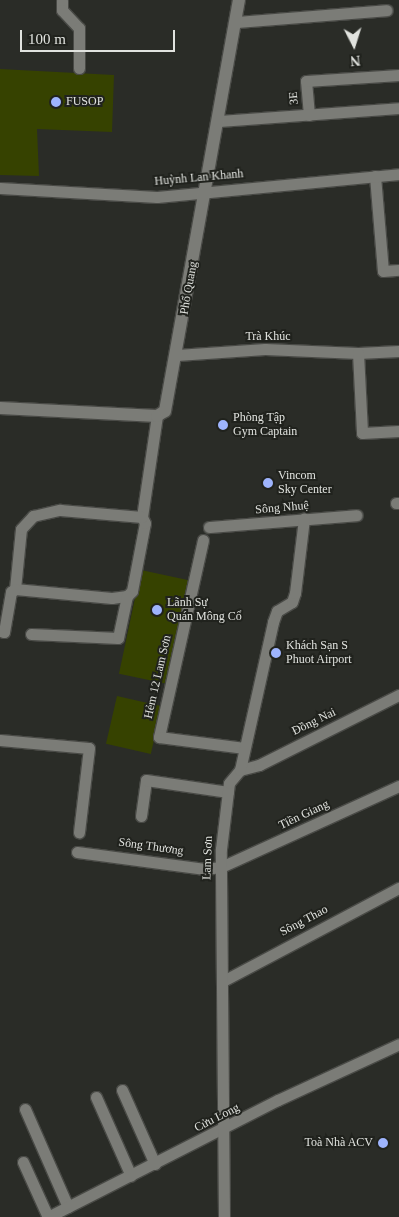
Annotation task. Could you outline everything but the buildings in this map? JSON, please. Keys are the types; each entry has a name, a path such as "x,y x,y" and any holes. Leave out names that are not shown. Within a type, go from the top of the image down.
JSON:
{"main road":[{"name":"Phổ Quang","path":"157,416 168,407 239,0"},
{"path":"0,408 157,416"}],"street":[{"path":"62,0 62,10 78,28 79,68"},
{"path":"236,22 388,10"},
{"name":"3E","path":"309,115 306,81 399,75"},
{"name":"3E","path":"219,121 399,108"},
{"name":"Huỳnh Lan Khanh","path":"0,188 157,197 399,174"},
{"path":"375,176 383,271 399,270"},
{"name":"Trà Khúc","path":"177,355 265,349 358,354 399,351"},
{"path":"358,354 362,433 399,431"},
{"path":"31,634 118,638 127,596 132,591 145,523 142,517 157,416"},
{"path":"2,631 11,592 15,589 22,530 33,516 60,510 142,517"},
{"name":"Sông Nhuệ","path":"209,527 356,515"},
{"name":"Lam Sơn","path":"224,1217 225,1130 221,867 229,783 240,770 273,622 277,611 292,602 295,593 304,520"},
{"name":"Hẻm 12 Lam Sơn","path":"203,540 159,737 244,748"},
{"path":"15,589 112,598 127,596"},
{"name":"Đồng Nai","path":"240,770 259,765 399,695"},
{"path":"0,740 89,748 79,832"},
{"path":"141,816 146,780 228,792"},
{"name":"Tiền Giang","path":"221,867 399,786"},
{"name":"Sông Thương","path":"77,852 205,869 221,867"},
{"name":"Sông Thao","path":"223,981 399,888"},
{"name":"Cửu Long","path":"48,1217 225,1130 278,1100 399,1044"},
{"path":"122,1090 155,1164"},
{"path":"96,1097 131,1176"},
{"path":"25,1109 68,1207"},
{"path":"23,1162 48,1217"}],"green space":[{"name":"FUSOP","path":"0,69 114,75 112,132 37,129 39,176 0,175"},
{"path":"141,570 190,580 168,684 119,674"},
{"path":"117,696 162,706 151,754 106,744"}],"place":[{"name":"FUSOP","path":"56,102"},
{"name":"Phòng Tập Gym Captain","path":"223,425"},
{"name":"Vincom Sky Center","path":"268,483"},
{"name":"Lãnh Sự Quán Mông Cổ","path":"157,610"},
{"name":"Khách Sạn S Phuot Airport","path":"276,653"},
{"name":"Toà Nhà ACV","path":"383,1143"}]}
